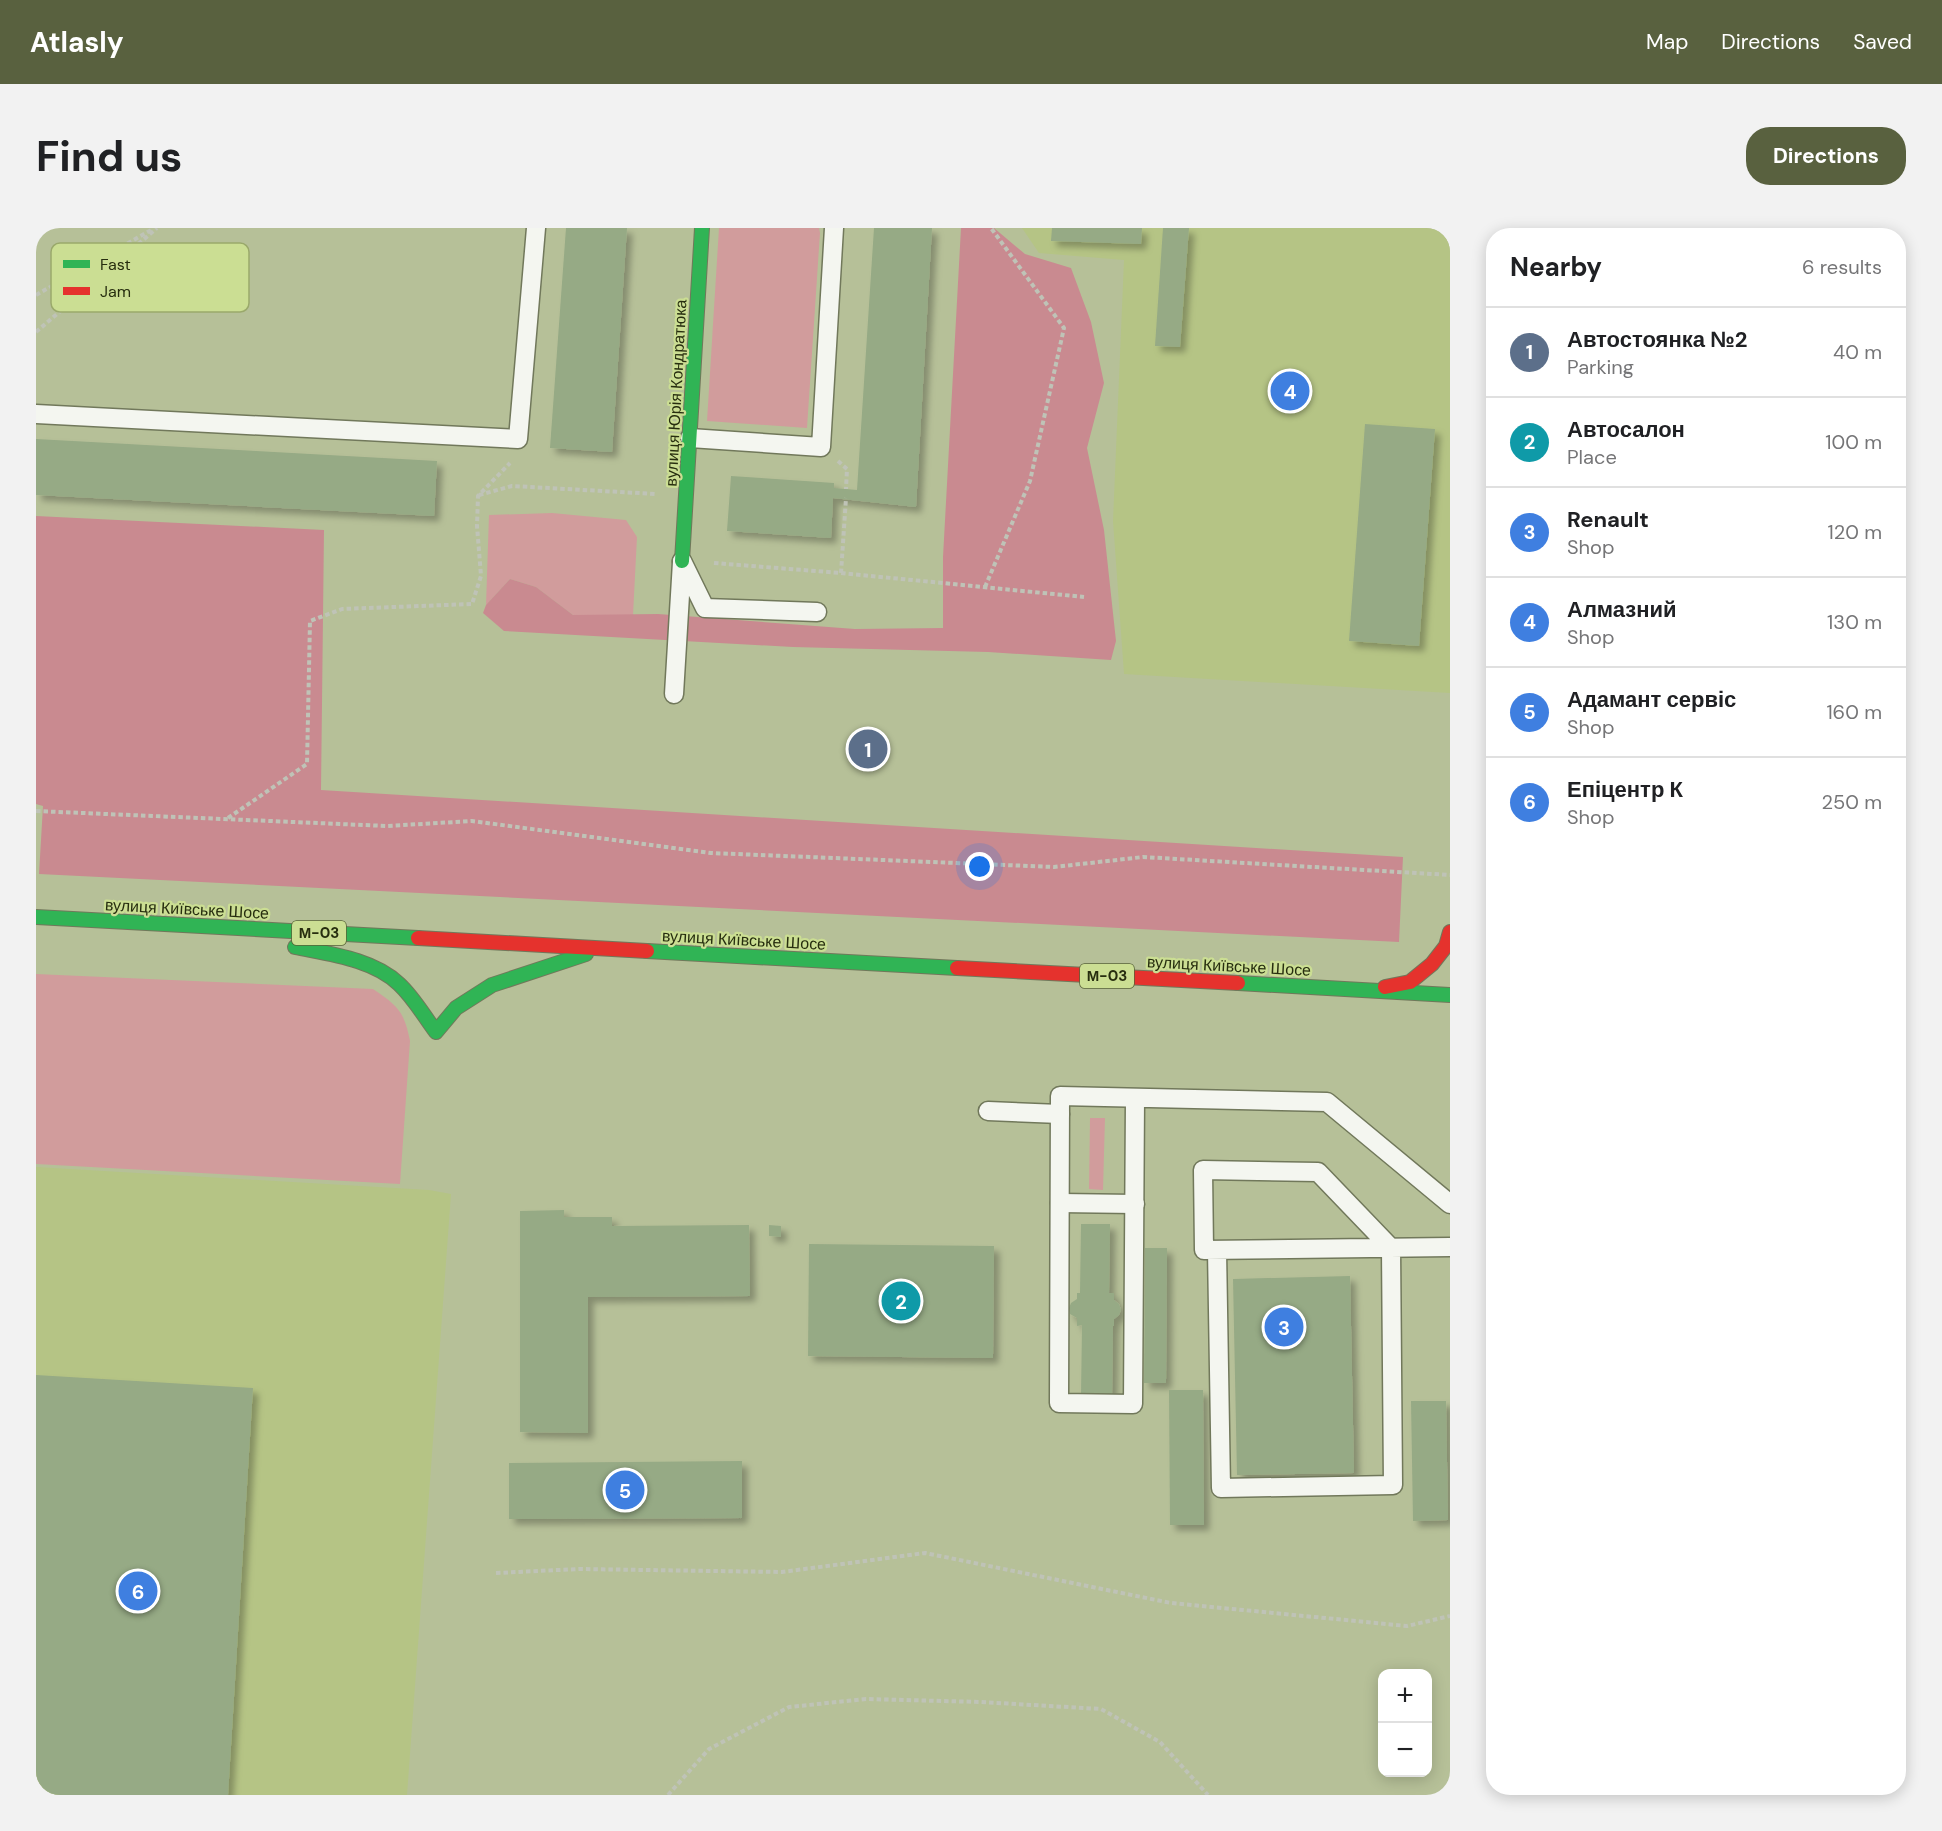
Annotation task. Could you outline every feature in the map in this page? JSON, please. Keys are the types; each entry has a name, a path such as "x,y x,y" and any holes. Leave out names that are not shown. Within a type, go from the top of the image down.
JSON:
{"main road":[{"name":"вулиця Юрія Кондратюка","path":"682,561 702,228"},
{"name":"вулиця Київське Шосе","path":"36,918 1450,995"},
{"path":"198,926 332,954 385,974 408,993 436,1032 456,1008 492,985 602,948"},
{"path":"1369,990 1410,982 1432,964 1446,946 1450,932"}],"lane":[{"path":"36,414 518,439 536,228"},
{"path":"690,438 821,447 834,228"},
{"path":"682,561 705,608 817,612"},
{"path":"674,694 682,561"},
{"path":"1135,1099 1133,1404 1059,1403 1060,1096 1327,1102 1450,1204"},
{"path":"988,1111 1060,1114"},
{"path":"1217,1250 1221,1488 1393,1485 1391,1248 1318,1172 1203,1170 1204,1250 1391,1248 1450,1247"},
{"path":"1060,1203 1135,1204"}],"path":[{"path":"129,243 156,228"},
{"path":"139,243 156,228"},
{"path":"985,587 1030,481 1064,328 991,228"},
{"path":"36,295 51,287"},
{"path":"36,332 59,312"},
{"path":"226,819 307,764 310,621 342,609 472,604 481,576 477,526 478,496 511,462 518,439"},
{"path":"478,496 512,486 686,495"},
{"path":"841,573 846,498"},
{"path":"682,561 841,573 1084,597"},
{"path":"36,811 387,826 472,821 711,853 1054,867 1143,857 1450,875"},
{"path":"496,1573 579,1569 782,1572 925,1553 1171,1603 1407,1626 1450,1616"},
{"path":"668,1795 709,1749 789,1707 866,1699 981,1702 1101,1709 1160,1742 1208,1795"}],"shaded area":[{"path":"719,228 819,228 807,428 707,421"},
{"path":"961,228 994,228 1025,254 1071,268 1091,322 1104,383 1087,448 1104,530 1116,641 1111,660 988,652 793,647 504,631 483,613 486,605 510,579 536,587 573,615 658,614 855,629 943,628 943,557"},
{"path":"1022,228 1450,228 1450,693 1124,674 1113,521 1124,260 1039,253"},
{"path":"552,513 626,520 637,537 633,615 573,615 536,587 510,579 486,605 489,515"},
{"path":"36,516 324,530 321,790 1403,857 1399,942 39,874 43,806 36,804"},
{"path":"36,974 373,989 399,1010 410,1041 400,1184 36,1164"},
{"path":"1090,1118 1105,1118 1103,1190 1089,1189"},
{"path":"36,1167 429,1190 451,1194 407,1795 36,1795"}],"building":[{"path":"566,228 627,228 612,452 550,448"},
{"path":"874,228 932,228 916,507 833,498 831,538 727,531 731,476 834,483 834,488 857,490"},
{"path":"1052,228 1142,228 1141,244 1051,241"},
{"path":"1163,228 1189,228 1180,347 1155,346"},
{"path":"1365,424 1435,429 1419,646 1349,641"},
{"path":"36,439 437,461 434,516 36,495"},
{"path":"564,1210 564,1217 612,1217 612,1226 749,1225 750,1296 588,1297 588,1433 520,1432 520,1211"},
{"path":"1081,1224 1110,1224 1109,1293 1114,1293 1114,1300 1119,1304 1121,1310 1114,1319 1113,1326 1112,1396 1081,1396 1082,1325 1077,1326 1077,1318 1070,1314 1069,1308 1071,1303 1077,1299 1077,1293 1080,1293"},
{"path":"769,1225 781,1226 781,1237 769,1236"},
{"path":"809,1244 994,1246 993,1358 808,1356"},
{"path":"1145,1248 1167,1248 1166,1383 1144,1383"},
{"path":"1350,1276 1354,1473 1237,1475 1233,1279"},
{"path":"36,1375 253,1388 228,1795 36,1795"},
{"path":"1169,1390 1203,1390 1204,1525 1170,1525"},
{"path":"1411,1401 1446,1401 1448,1520 1413,1521"},
{"path":"742,1461 742,1518 509,1519 509,1463"}],"traffic: fast":[{"path":"682,561 702,228"},
{"path":"36,917 418,938"},
{"path":"295,947 336,955 377,969 399,984 436,1032 456,1008 492,985 586,954"},
{"path":"647,951 957,968"},
{"path":"1238,983 1450,995"}],"traffic: jam":[{"path":"1385,987 1410,982 1432,964 1446,946 1450,932"},
{"path":"418,938 647,951"},
{"path":"957,968 1238,983"}],"place":[{"name":"Алмазний","path":"1290,391"},
{"name":"Автостоянка №2","path":"868,749"},
{"name":"Автосалон","path":"901,1301"},
{"name":"Renault","path":"1284,1327"},
{"name":"Адамант сервіс","path":"625,1490"},
{"name":"Епіцентр К","path":"138,1591"}]}
